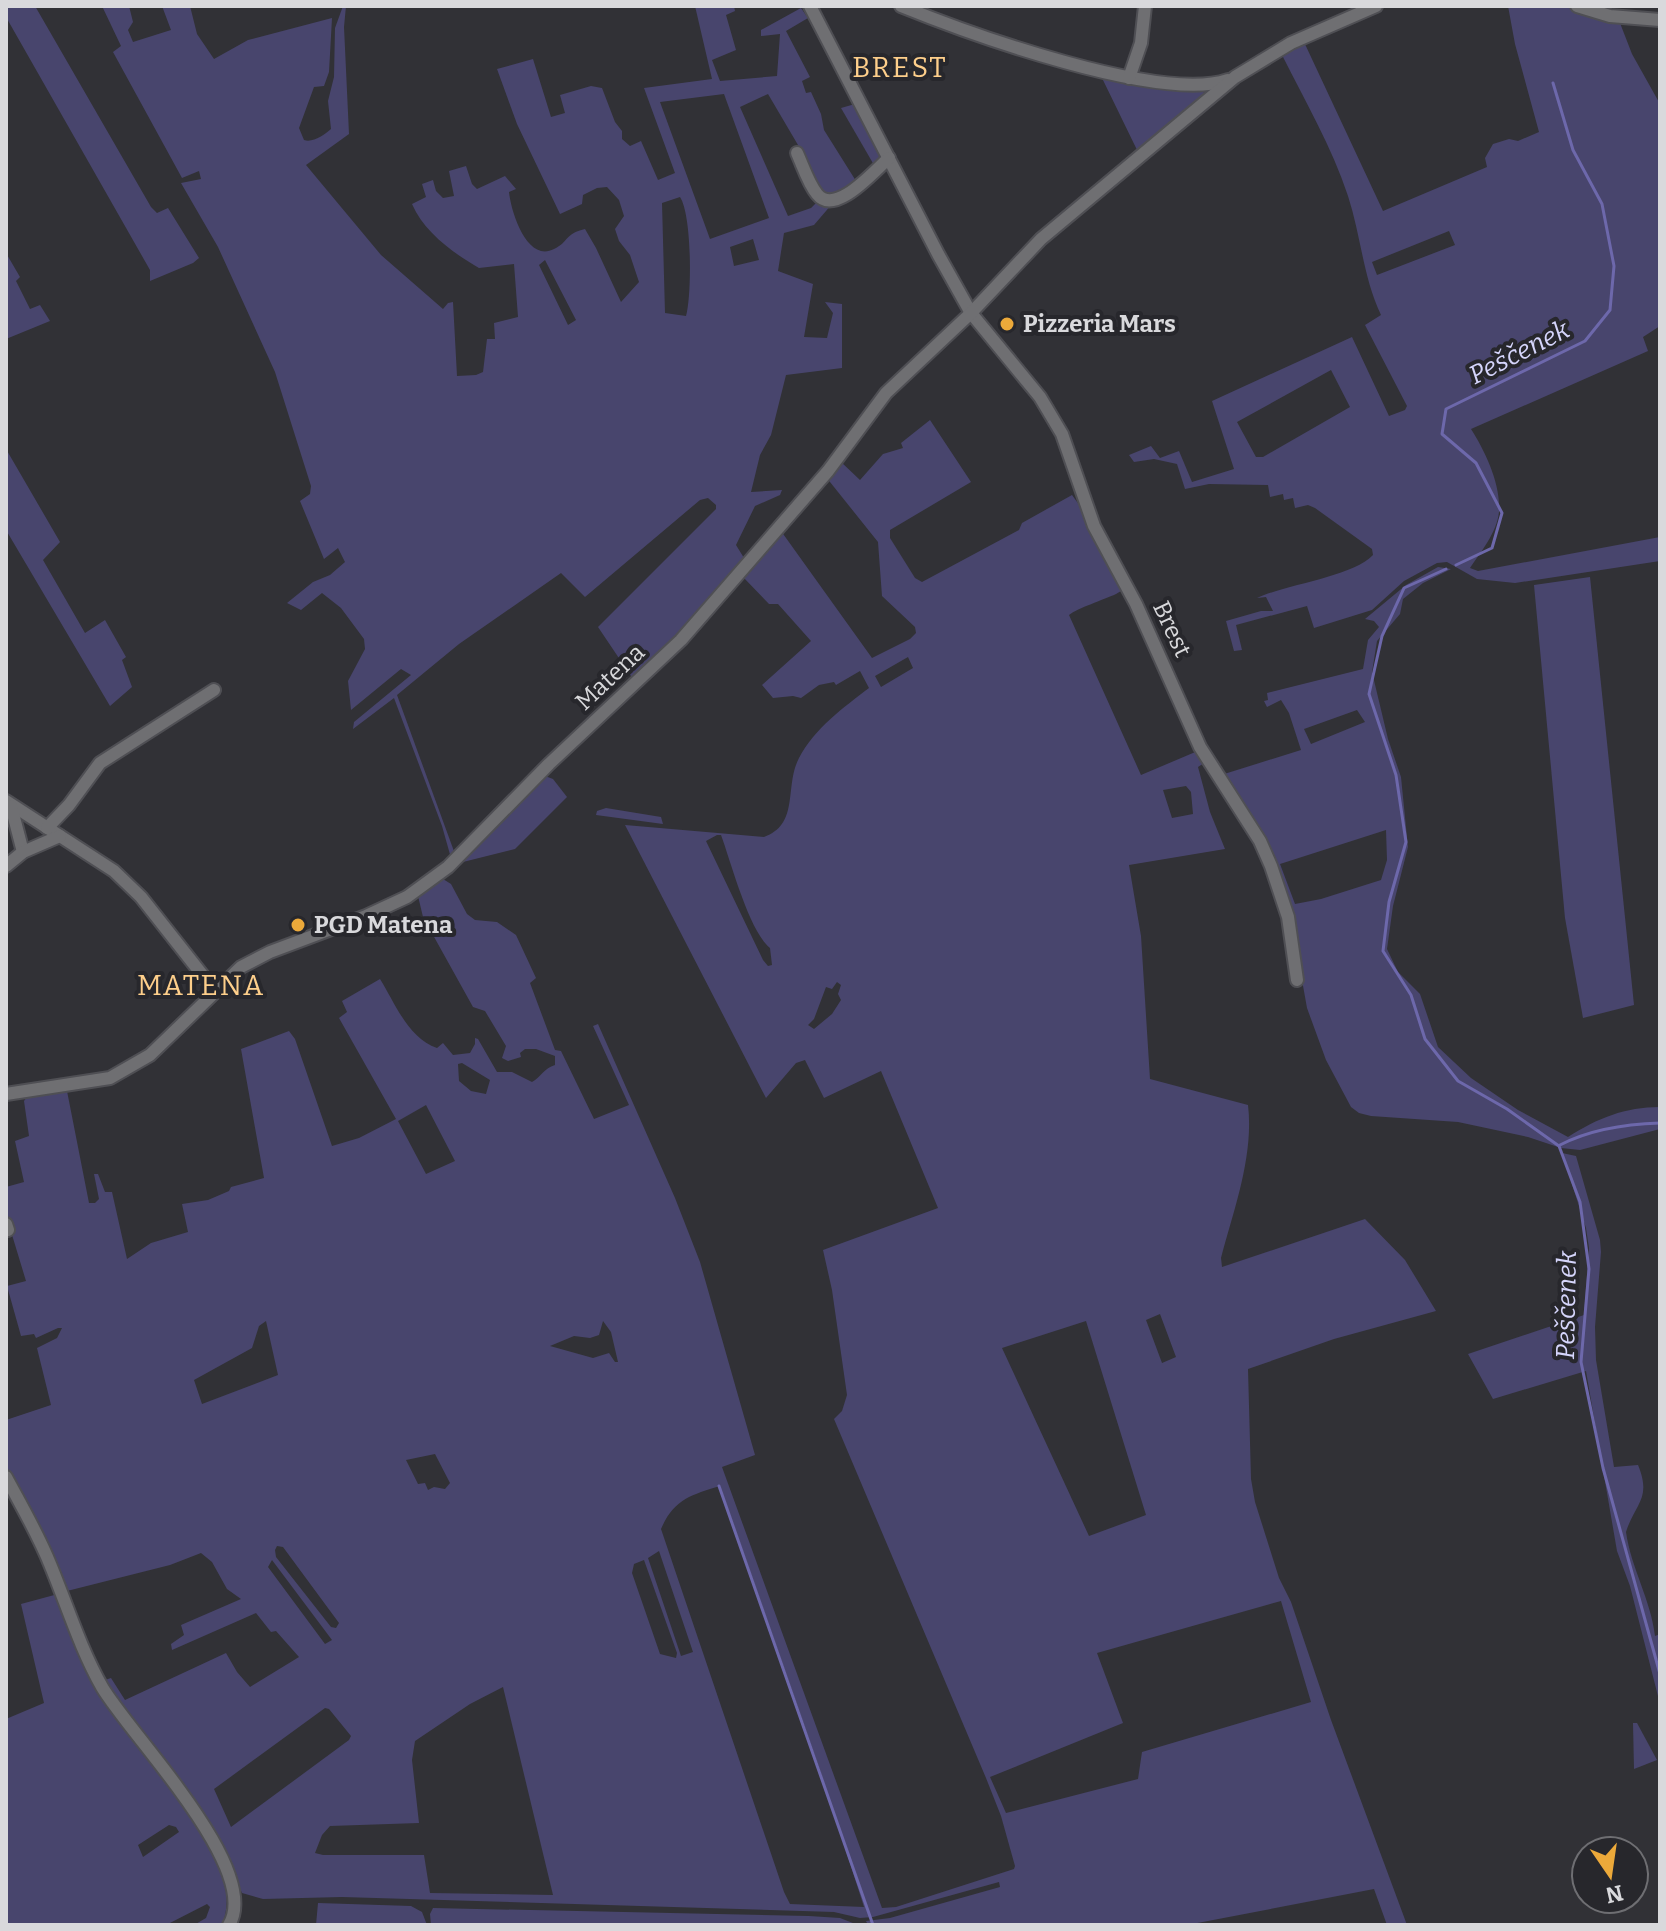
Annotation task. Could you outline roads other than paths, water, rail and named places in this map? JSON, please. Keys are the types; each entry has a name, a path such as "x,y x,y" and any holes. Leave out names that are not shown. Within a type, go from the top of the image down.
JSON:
{"street":[{"name":"Brest","path":"810,6 971,313 1040,397 1062,434 1094,526 1136,604 1200,747 1266,853 1288,917 1297,980"},
{"path":"901,6 982,36 1129,78 1198,85 1216,84 1235,77"},
{"path":"1129,78 1141,43 1145,6"},
{"path":"971,313 1041,239 1235,77 1291,43 1376,6"},
{"path":"1577,6 1610,16 1660,20"},
{"path":"797,153 818,196 828,202 842,199 889,158"},
{"name":"Matena","path":"6,1094 110,1078 122,1073 150,1055 241,967 270,952 407,897 448,867 549,764 681,640 828,471 886,393 971,313"},
{"path":"47,828 69,805 100,763 214,690"},
{"path":"9,804 114,871 141,897 215,991"},
{"path":"9,804 23,852"},
{"path":"6,866 23,852 60,836"},
{"path":"6,1477 49,1561 83,1647 103,1687 192,1804 210,1835 235,1901 229,1925"}],"waterway":[{"name":"Peščenek","path":"1456,565 1492,548 1502,513 1476,463 1442,434 1446,409 1585,341 1610,310 1614,266 1602,204 1573,150 1553,83"},
{"name":"Peščenek","path":"1446,569 1404,588 1382,636 1369,694 1396,775 1406,842 1389,902 1383,951 1411,995 1425,1039 1458,1081 1507,1109 1559,1146 1580,1202 1589,1269 1581,1362 1603,1468 1660,1674"},
{"path":"1560,1145 1608,1128 1660,1123"},
{"path":"719,1486 873,1925"}],"place":[{"name":"Pizzeria Mars","path":"1007,324"},
{"name":"PGD Matena","path":"298,925"}],"district":[{"name":"BREST","path":"900,67"},
{"name":"MATENA","path":"201,985"}]}
